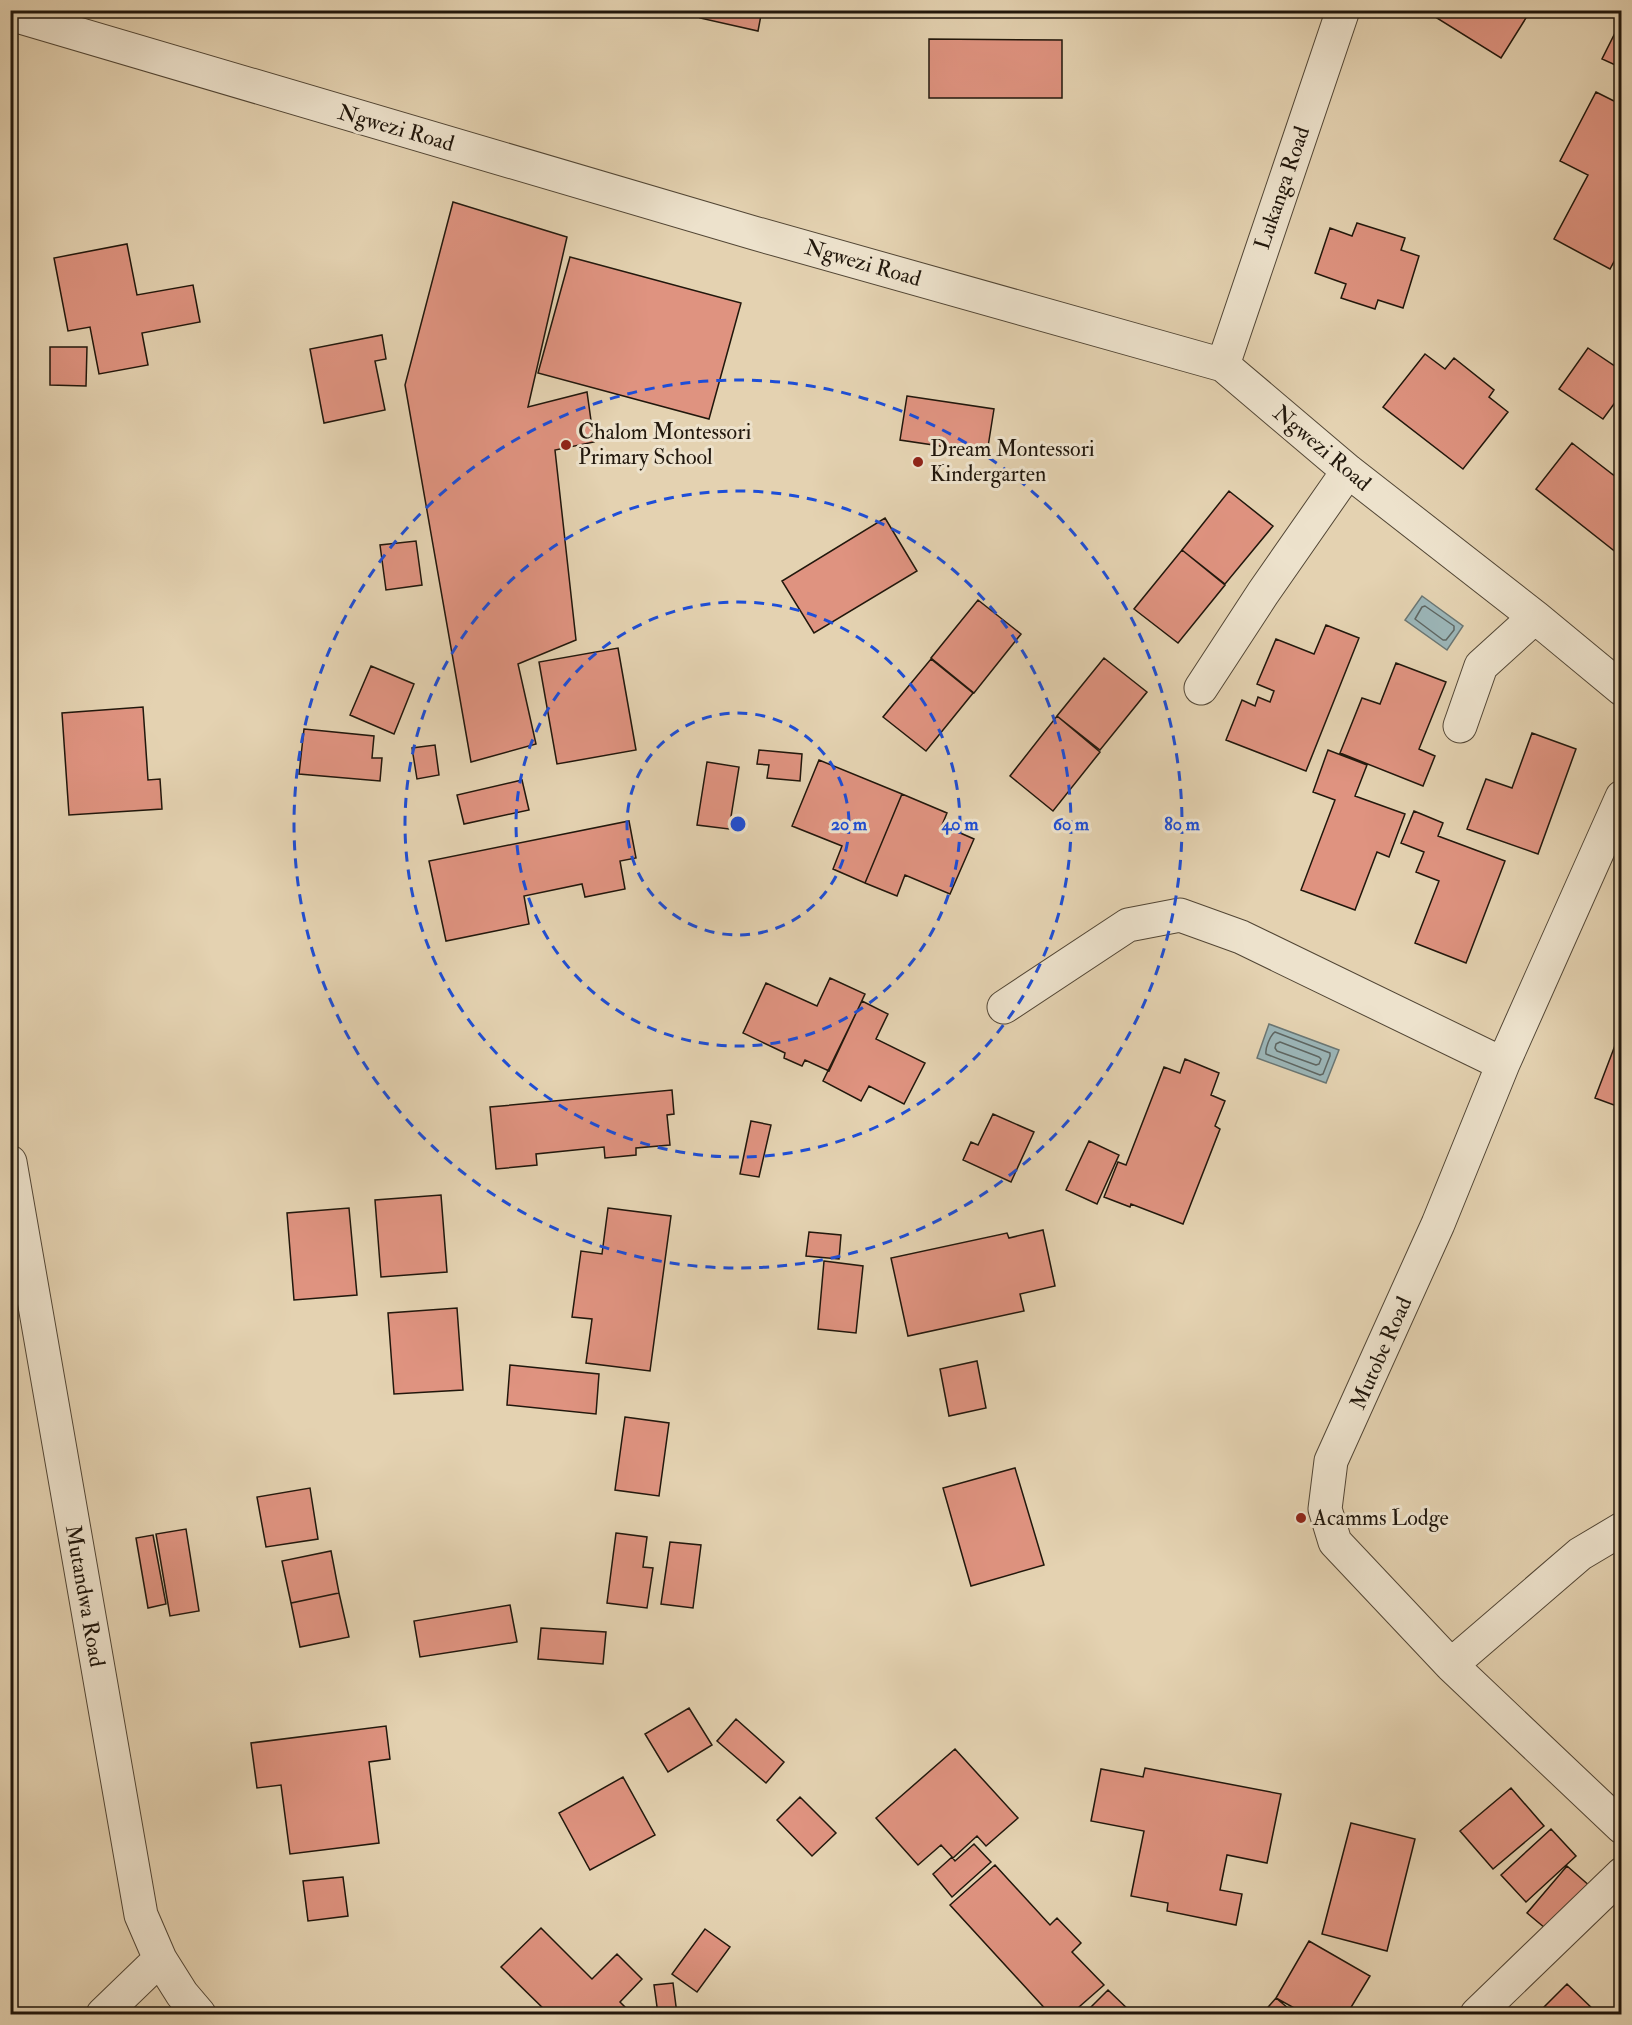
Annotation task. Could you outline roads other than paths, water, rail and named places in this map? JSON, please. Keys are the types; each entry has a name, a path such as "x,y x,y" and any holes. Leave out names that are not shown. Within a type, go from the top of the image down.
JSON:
{"street":[{"name":"Lukanga Road","path":"1223,365 1343,10"},
{"name":"Ngwezi Road","path":"10,14 754,233 1223,365 1348,471 1535,617 1622,689"},
{"path":"1201,688 1263,593 1348,471"},
{"path":"1460,726 1481,666 1535,617"},
{"name":"Mutobe Road","path":"1622,797 1503,1064 1438,1224 1331,1461 1325,1509 1335,1542 1451,1665 1622,1827"},
{"path":"1004,1007 1128,925 1180,915 1241,937 1503,1064"},
{"name":"Mutandwa Road","path":"10,1162 141,1915 160,1959 182,1994 199,2014"},
{"path":"1451,1665 1580,1554 1622,1529"},
{"path":"1477,2014 1622,1874"},
{"path":"103,2014 160,1959"}],"water":[{"path":"1422,596 1463,626 1447,650 1405,620"},
{"path":"1269,1024 1339,1050 1326,1083 1257,1058"}],"place":[{"name":"Chalom Montessori Primary School","path":"566,445"},
{"name":"Dream Montessori Kindergarten","path":"918,462"},
{"name":"Acamms Lodge","path":"1301,1518"}]}
